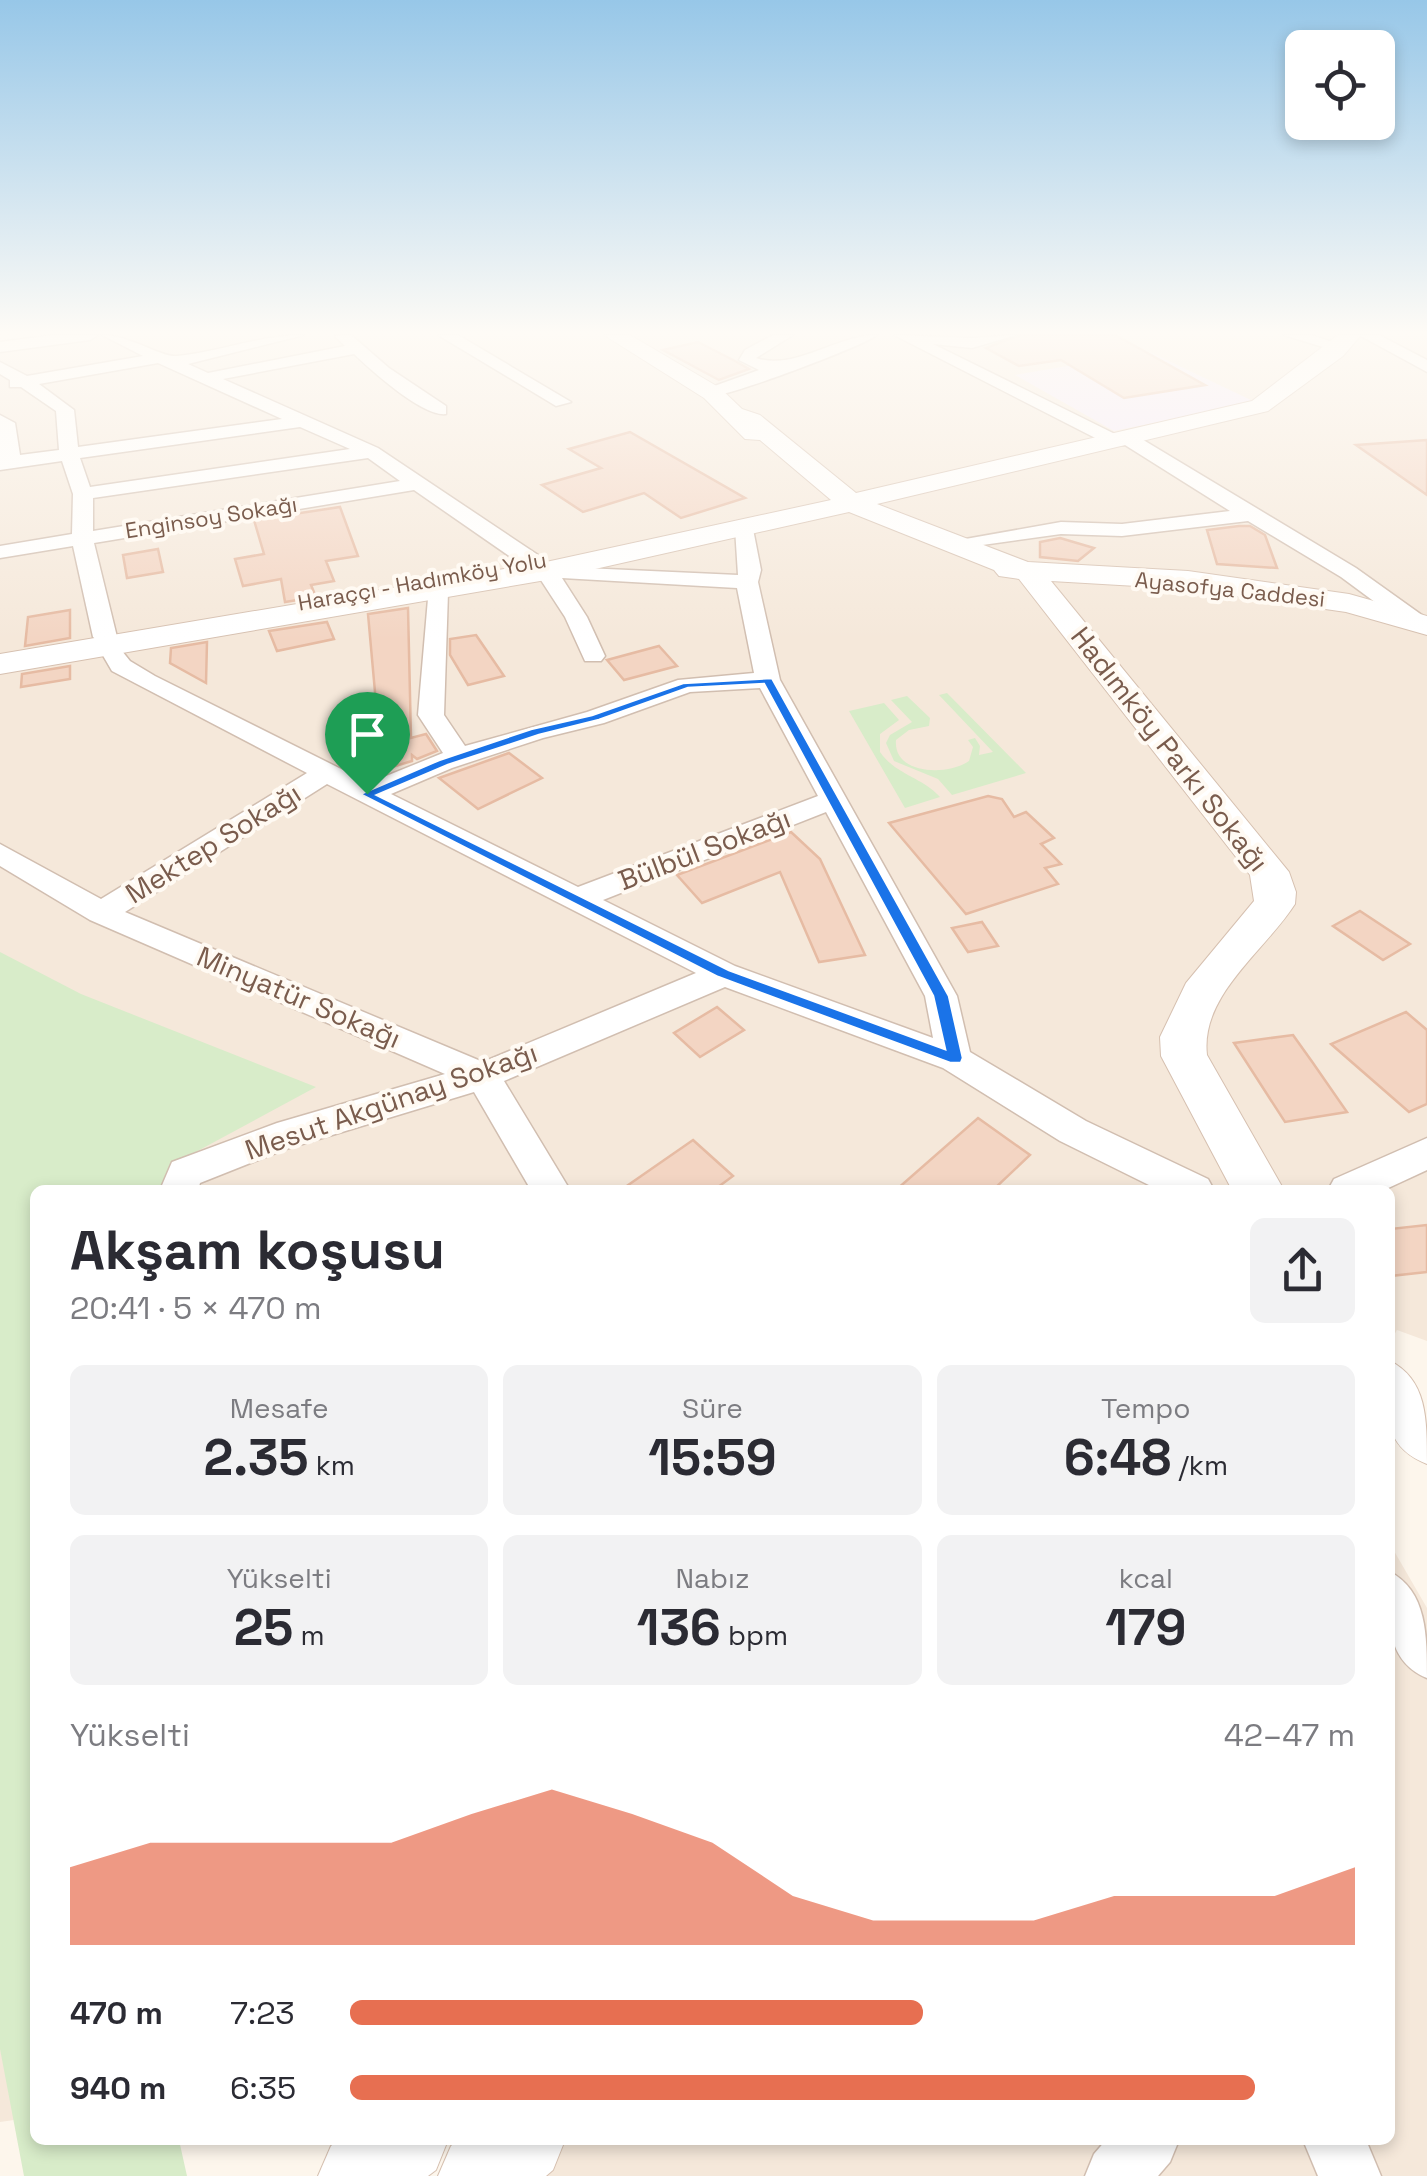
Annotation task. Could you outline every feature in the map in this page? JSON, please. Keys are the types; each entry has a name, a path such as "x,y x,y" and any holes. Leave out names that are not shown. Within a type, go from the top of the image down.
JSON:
{"main road":[{"path":"761,437 841,502 940,560 1030,573"},
{"path":"0,664 107,642 437,592 540,567 745,528 918,484 1141,437"},
{"path":"841,502 1030,573"},
{"name":"Haraççı - Hadımköy Yolu","path":"0,654 107,642 540,567 841,502"},
{"name":"Ayasofya Caddesi","path":"1030,573 1188,580 1349,603 1423,624"},
{"name":"Hadımköy Parkı Sokağı","path":"1030,573 1274,882 1274,904 1202,999 1185,1026 1182,1041 1184,1056 1255,1185"},
{"path":"1395,1394 1427,1436"},
{"path":"360,2176 400,2145"},
{"path":"481,2176 516,2145"}],"street":[{"path":"6,437 6,463 190,437"},
{"path":"67,437 83,494 82,538 107,642 121,666 724,974 956,1058 1073,1130 1185,1185"},
{"path":"339,437 421,483 540,567 576,617 593,656"},
{"path":"1115,437 1255,514 1380,592 1423,624"},
{"path":"83,494 371,452"},
{"name":"Enginsoy Sokağı","path":"0,552 421,483"},
{"path":"961,545 1061,528 1122,530 1255,514"},
{"path":"745,528 750,570 747,582 768,680 941,996 956,1058"},
{"path":"540,567 747,582"},
{"path":"437,592 431,716 458,758"},
{"path":"367,794 458,758 535,732 595,718 687,685 768,680"},
{"name":"Mektep Sokağı","path":"101,913 326,774"},
{"name":"Bülbül Sokağı","path":"573,900 836,799"},
{"name":"Minyatür Sokağı","path":"0,853 101,913 483,1076"},
{"name":"Mesut Akgünay Sokağı","path":"181,1185 185,1173 276,1137 483,1076 724,974"},
{"path":"483,1076 548,1185"},
{"path":"1358,1185 1427,1154"},
{"path":"1395,1604 1427,1653"},
{"path":"1116,2176 1144,2145"},
{"path":"1336,2145 1350,2176"}],"shaded area":[{"path":"0,437 1427,437 1427,1341 1397,1330 1395,1333 1395,1185 30,1185 30,2118 0,2122"},
{"path":"1395,1553 1427,1608 1427,2176 481,2176 474,2145 1395,2145"}],"green space":[{"path":"947,693 1026,773 952,795 938,779 894,761 886,743 890,735 912,722 891,700 907,696 930,718 929,726 909,730 896,740 897,752 912,766 936,770 960,766 969,761 973,747 968,740 975,738 980,746 979,755 993,752 939,695"},
{"path":"884,703 899,720 880,734 880,752 940,797 905,808 849,711"},
{"path":"0,952 81,994 316,1087 179,1161 168,1185 30,1185 30,2145 180,2145 187,2176 24,2176 0,2049"}],"building":[{"path":"614,437 638,437 745,498 681,518 644,493 583,512 542,485 601,468 569,449"},
{"path":"1427,440 1427,495 1356,445"},
{"path":"340,507 358,556 326,561 334,581 311,585 316,597 285,602 281,579 243,586 235,559 264,554 254,520"},
{"path":"1250,526 1265,535 1277,568 1217,564 1207,530"},
{"path":"1060,538 1094,548 1078,561 1040,557 1040,542"},
{"path":"158,549 163,572 127,578 123,555"},
{"path":"408,608 411,738 426,734 437,751 417,759 412,755 412,761 382,770 368,614"},
{"path":"70,610 70,638 25,646 28,617"},
{"path":"327,622 334,639 277,651 269,631"},
{"path":"476,635 504,676 468,685 450,655 450,639"},
{"path":"207,642 206,683 170,663 171,648"},
{"path":"659,646 677,666 624,680 607,660"},
{"path":"70,666 70,679 21,687 22,674"},
{"path":"509,753 542,778 478,809 439,778"},
{"path":"988,796 1002,799 1014,817 1026,812 1054,838 1041,844 1061,864 1045,868 1058,884 966,914 889,823"},
{"path":"791,832 820,859 865,955 819,962 780,872 702,903 677,875"},
{"path":"1360,911 1410,944 1383,960 1333,926"},
{"path":"982,922 998,946 968,952 952,928"},
{"path":"717,1007 744,1030 700,1057 674,1033"},
{"path":"1406,1012 1427,1030 1427,1104 1409,1112 1331,1044"},
{"path":"1293,1035 1347,1112 1285,1122 1234,1043"},
{"path":"978,1118 1030,1155 998,1185 902,1185"},
{"path":"693,1140 733,1176 721,1185 628,1185"},
{"path":"1427,1225 1427,1272 1395,1275 1395,1228"}],"route":[{"path":"768,680 941,996 956,1058 724,974 367,794 444,762 535,732 595,718 687,685 768,680"}]}
